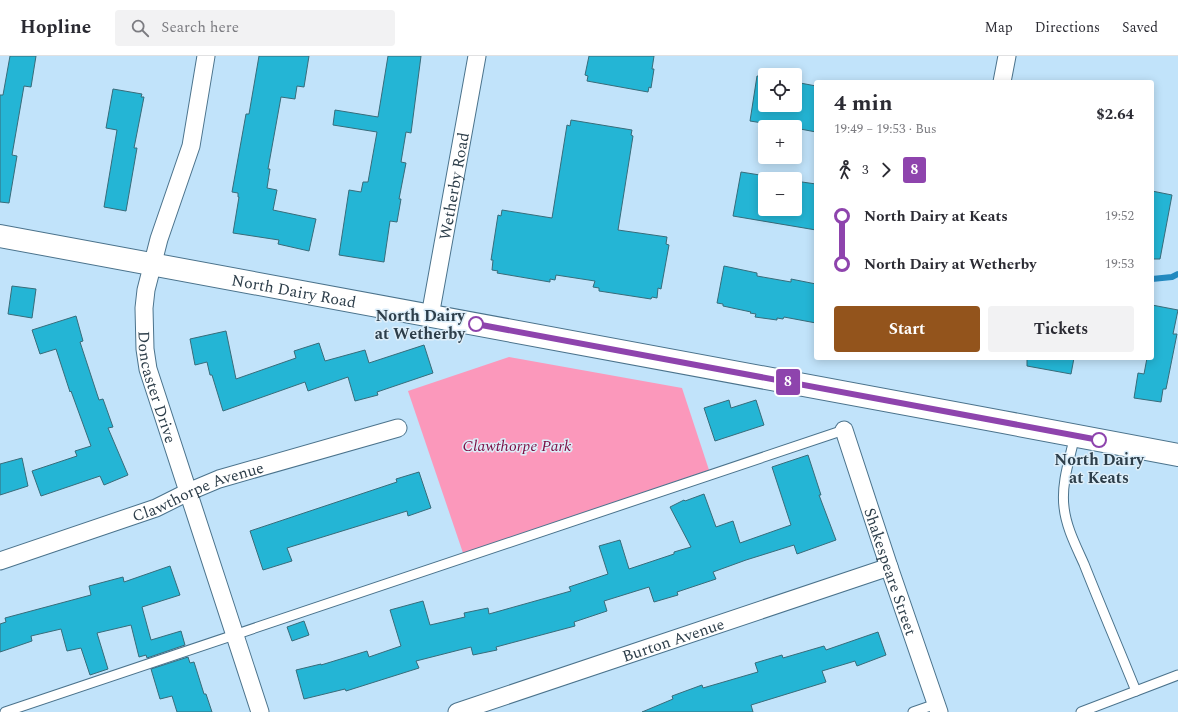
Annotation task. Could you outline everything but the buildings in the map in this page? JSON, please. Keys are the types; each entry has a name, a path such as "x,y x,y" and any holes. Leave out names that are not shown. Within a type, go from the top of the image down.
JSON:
{"street":[{"name":"Doncaster Drive","path":"206,56 191,146 152,264 146,290 144,308 145,349 148,369 236,634 260,712"},
{"name":"Wetherby Road","path":"430,316 477,56"},
{"path":"1002,80 1007,56"},
{"name":"North Dairy Road","path":"0,236 1178,455"},
{"name":"Clawthorpe Avenue","path":"0,562 156,508 188,492 219,480 398,428"},
{"name":"Shakespeare Street","path":"844,430 889,567 938,708"},
{"name":"Burton Avenue","path":"457,712 889,567"}],"lane":[{"path":"5,712 844,430"},
{"path":"1075,435 1064,480 1063,493 1065,516 1136,691"},
{"path":"1081,712 1178,675"},
{"path":"913,712 938,708"}],"green space":[{"name":"Clawthorpe Park","path":"509,357 682,388 709,470 463,553 408,391"}],"waterway":[{"path":"1154,279 1172,277 1178,274"}],"bus line":[{"name":"8","path":"476,324 1099,440"}],"place":[{"name":"North Dairy at Wetherby","path":"476,324"},
{"name":"North Dairy at Keats","path":"1099,440"}]}
